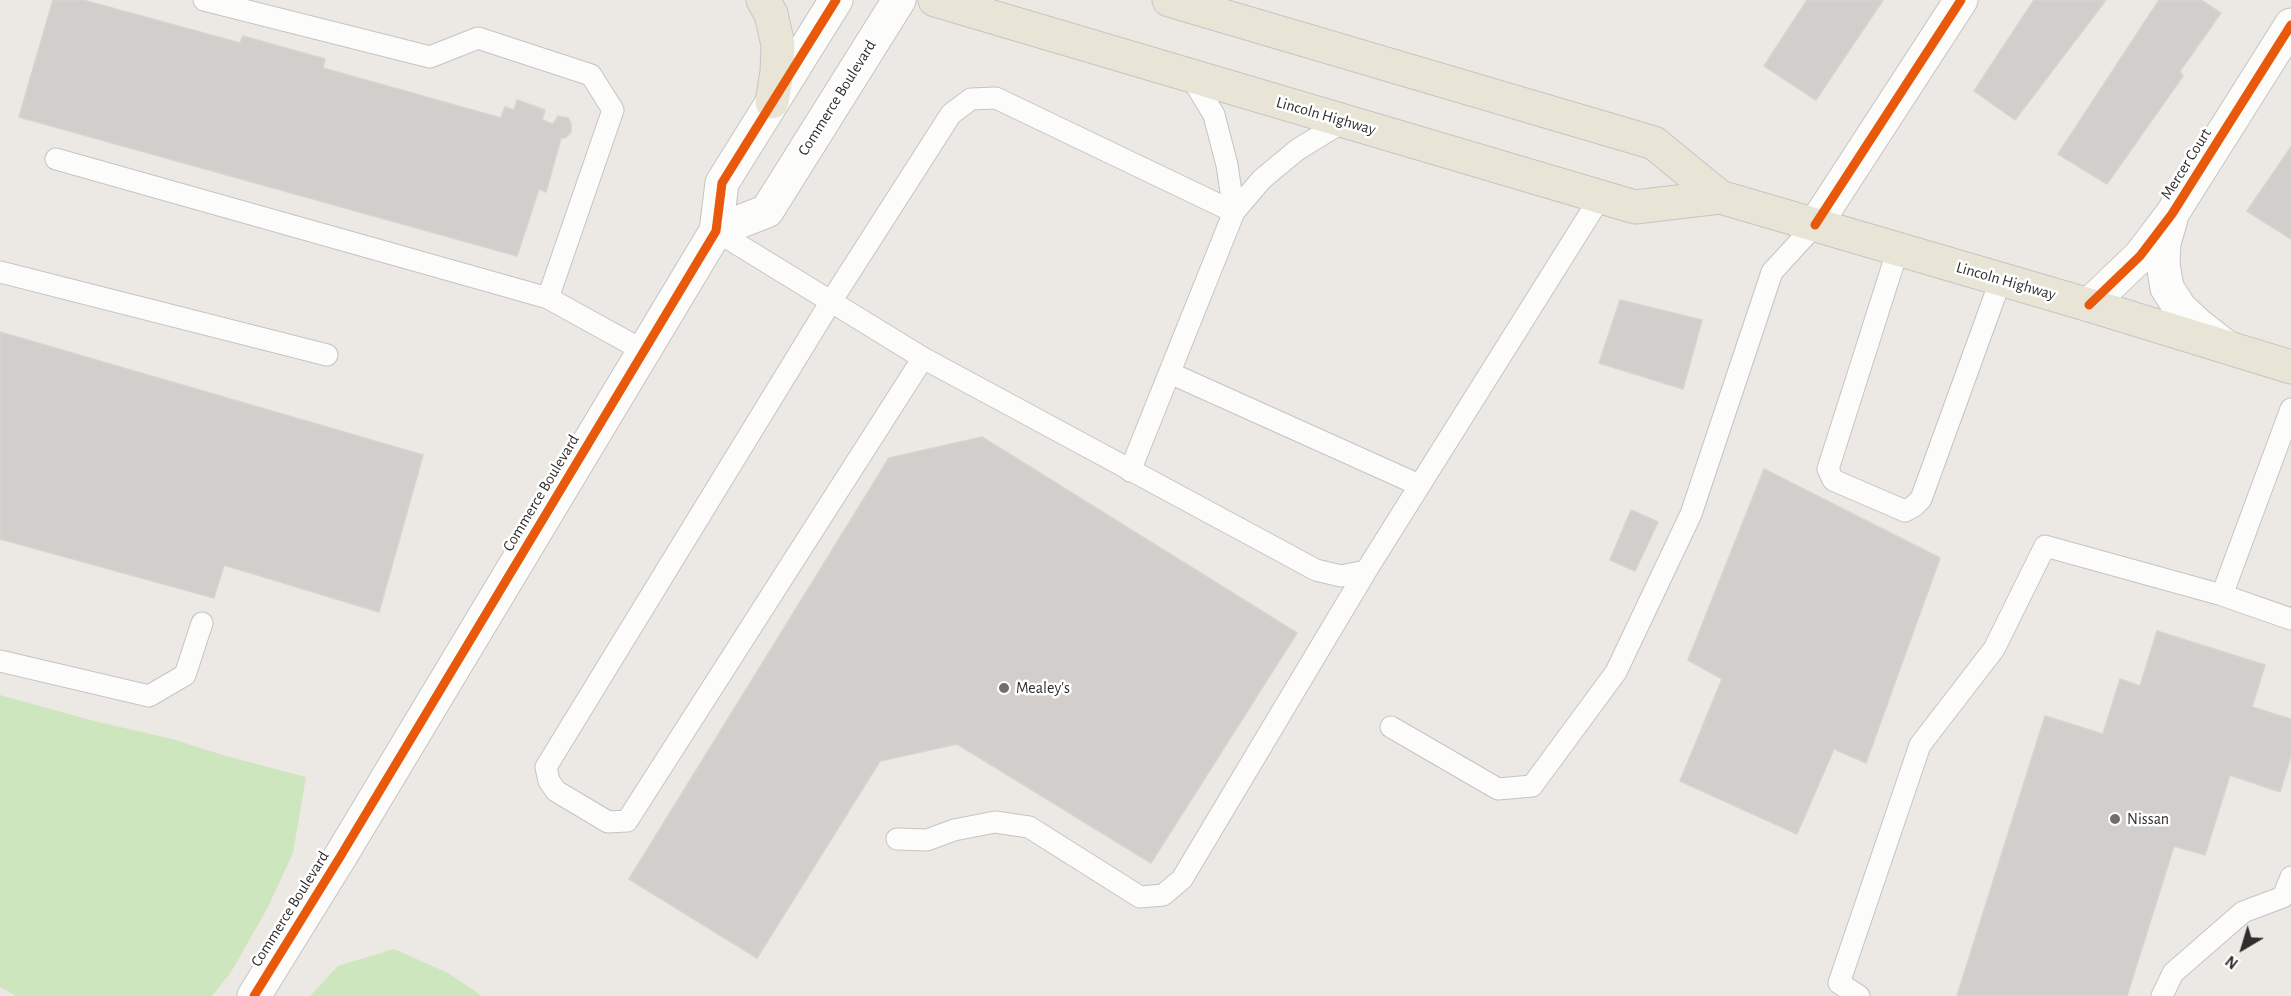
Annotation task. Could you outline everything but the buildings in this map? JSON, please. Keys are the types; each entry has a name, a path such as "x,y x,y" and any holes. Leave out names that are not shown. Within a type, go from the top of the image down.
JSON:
{"main road":[{"path":"763,0 771,14 778,45 777,72 772,102"},
{"name":"Lincoln Highway","path":"935,0 1635,207 1720,197"},
{"name":"Lincoln Highway","path":"1169,0 1654,143 1720,197 2291,367"}],"street":[{"name":"Commerce Boulevard","path":"254,996 716,231 722,183 836,0"},
{"name":"Commerce Boulevard","path":"716,231 767,211 899,0"},
{"path":"1815,225 1961,0"},
{"name":"Mercer Court","path":"2089,305 2140,256 2172,214 2291,25"},
{"name":"Mercer Court","path":"2172,214 2164,243 2163,264 2167,288 2180,308 2225,346"}],"lane":[{"path":"204,0 430,57 478,38 591,75 613,110 548,298"},
{"path":"1190,75 1214,115 1227,165 1234,212"},
{"path":"923,358 627,821 608,822 556,791 549,781 546,767 830,303 951,114 971,99 996,99 1234,212"},
{"path":"1130,471 1234,212 1262,179 1297,150 1344,121"},
{"path":"56,159 548,298 644,351"},
{"path":"897,839 927,840 954,830 995,822 1029,827 1140,897 1163,895 1182,879 1366,571 1601,196"},
{"path":"1391,728 1498,789 1532,786 1616,672 1691,514 1772,272 1815,225"},
{"path":"716,231 923,358 1316,570 1341,576 1366,571"},
{"path":"1898,249 1828,469 1833,480 1905,511 1921,499 2001,279"},
{"path":"0,272 327,355"},
{"path":"1170,373 1419,485"},
{"path":"2222,595 2291,409"},
{"path":"1858,996 1839,983 1920,745 1994,649 2045,546 2222,595 2291,619"},
{"path":"0,661 149,696 185,675 202,622"},
{"path":"2162,996 2173,973 2243,912 2283,897 2291,877"}],"green space":[{"path":"0,695 94,721 172,739 306,777 293,853 267,909 231,972 212,996 16,996 0,987"},
{"path":"394,949 448,973 482,996 310,996 338,966"}],"cycle path":[{"path":"254,996 716,231 722,183 836,0"},
{"path":"1815,225 1961,0"},
{"path":"2089,305 2140,256 2172,214 2291,25"}],"place":[{"name":"Mealey's","path":"1004,688"},
{"name":"Nissan","path":"2115,819"}]}
